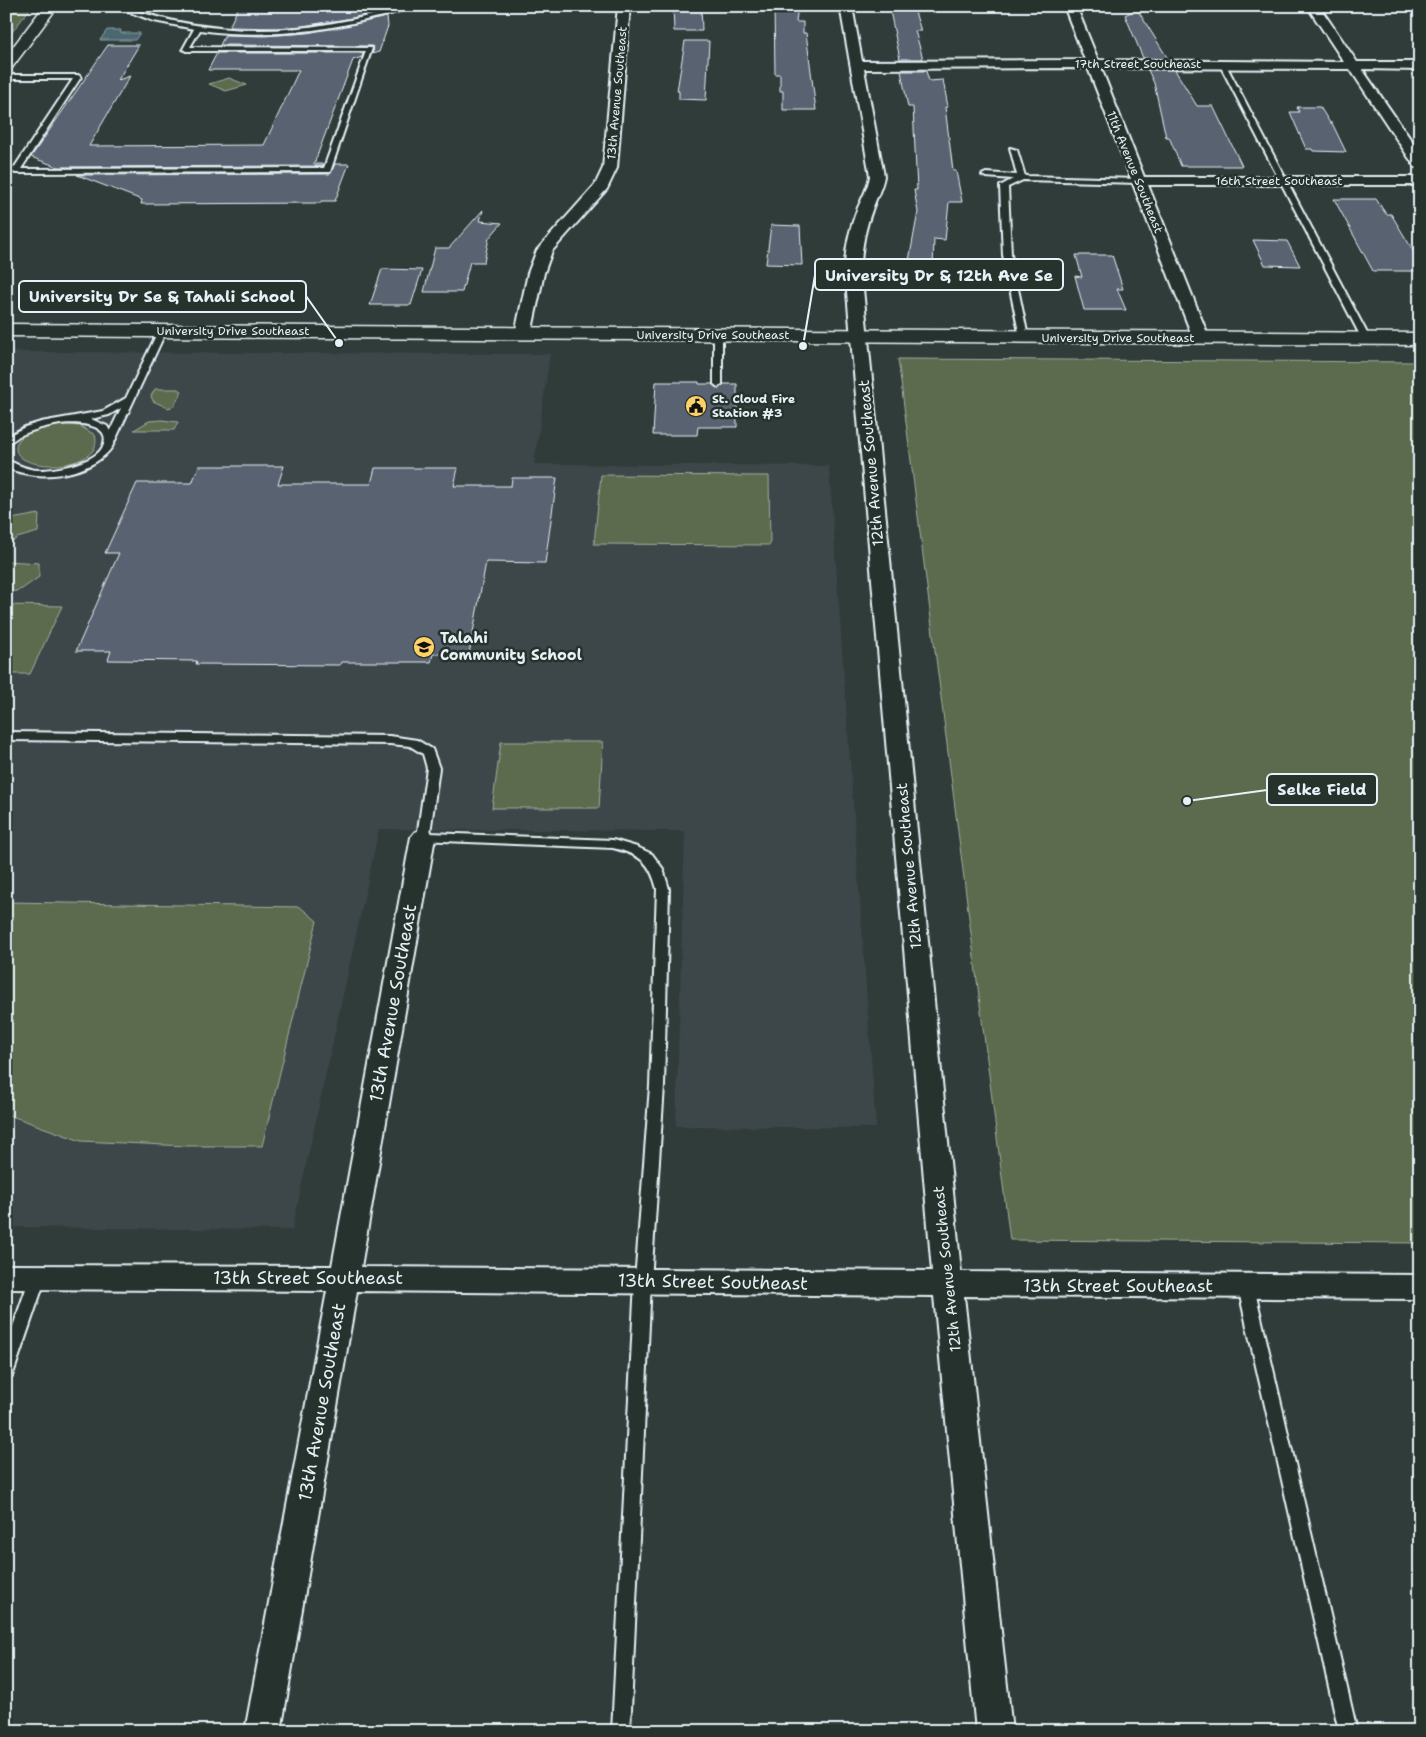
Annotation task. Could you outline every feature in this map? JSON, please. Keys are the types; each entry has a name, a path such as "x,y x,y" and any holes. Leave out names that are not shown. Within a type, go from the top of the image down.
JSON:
{"street":[{"path":"6,66 51,6"},
{"name":"13th Avenue Southeast","path":"523,334 536,273 545,250 602,186 610,168 624,6"},
{"name":"12th Avenue Southeast","path":"846,6 877,176 875,187 864,211 853,252 853,269 948,1285 994,1731"},
{"name":"11th Avenue Southeast","path":"1070,6 1200,338"},
{"path":"1313,6 1420,164"},
{"name":"17th Street Southeast","path":"857,65 1420,66"},
{"name":"16th Street Southeast","path":"1139,181 1420,181"},
{"name":"University Drive Southeast","path":"6,330 1420,339"},
{"name":"13th Avenue Southeast","path":"263,1731 423,837"},
{"name":"13th Street Southeast","path":"6,1277 1420,1287"}],"lane":[{"path":"116,6 148,18 198,27 251,30 311,28 362,20 407,6"},
{"path":"6,168 16,170 327,170 370,49 186,49 198,27"},
{"path":"1223,65 1366,340"},
{"path":"6,77 78,77 16,170"},
{"path":"1013,150 1022,178"},
{"path":"986,175 1022,178 1139,181"},
{"path":"1022,178 1004,186 1007,254 1024,337"},
{"path":"6,472 37,473 65,470 89,462 99,456 109,443 162,331"},
{"path":"718,335 718,384"},
{"path":"6,441 28,427 106,412 128,400"},
{"path":"72,420 97,425 105,430 109,437 109,443"},
{"path":"6,463 25,471 37,473"},
{"path":"6,736 390,740 413,742 428,752 433,768 423,837 613,844 638,851 653,860 660,874 663,889 657,1086 643,1281 620,1731"},
{"path":"6,1371 38,1277"},
{"path":"1246,1286 1348,1731"}],"shaded area":[{"name":"Talahi Community School","path":"6,352 550,354 534,464 829,466 876,1128 676,1126 685,831 379,829 292,1230 6,1227"}],"green space":[{"path":"6,6 32,6 6,40"},
{"path":"229,78 247,85 226,91 209,84"},
{"path":"898,359 1420,362 1420,1243 1010,1240"},
{"path":"155,389 178,389 182,391 174,406 168,408 153,401 151,396"},
{"path":"149,421 178,422 174,430 134,430"},
{"path":"80,426 95,435 94,448 85,457 71,463 38,464 24,459 17,452 18,441 28,433 48,427"},
{"path":"601,475 769,476 770,545 594,544"},
{"path":"39,514 38,532 17,538 6,546 6,520"},
{"path":"6,561 39,563 39,577 22,589 6,594"},
{"path":"6,605 62,606 30,674 6,674"},
{"path":"501,742 603,742 599,808 492,808"},
{"path":"6,902 300,907 317,921 262,1146 186,1146 81,1141 6,1114"}],"water":[{"path":"107,30 121,30 120,33 140,33 135,40 100,40"}],"building":[{"path":"239,6 385,6 386,9 353,18 302,26 276,28 229,27"},
{"path":"673,6 701,6 702,31 674,31"},
{"path":"774,6 798,6 796,22 803,22 803,33 806,33 816,110 783,110 783,91 780,91 780,74 775,74"},
{"path":"889,6 913,6 921,31 915,31 923,59 900,59"},
{"path":"1137,9 1168,59 1143,58 1125,15"},
{"path":"387,17 388,26 379,52 372,54 374,49 372,46 220,45 225,35 264,36 307,33"},
{"path":"685,41 709,41 706,100 679,99 679,91 677,91"},
{"path":"108,45 139,45 118,80 130,76 89,146 264,145 299,70 208,70 217,53 363,53 362,57 353,60 314,164 324,164 323,166 58,167 31,157"},
{"path":"1148,70 1175,70 1197,106 1213,106 1242,166 1181,166 1169,137 1166,137 1154,83"},
{"path":"901,71 926,71 929,81 943,80 948,107 945,107 953,171 956,171 962,202 949,202 945,240 934,239 933,267 938,283 912,283 908,266 918,212 914,190 917,190 913,107 908,107"},
{"path":"1297,107 1320,107 1330,123 1332,123 1346,152 1306,149 1290,112 1299,112"},
{"path":"335,164 349,164 335,201 321,201 321,203 141,204 142,200 77,175 330,174"},
{"path":"1334,199 1376,199 1386,214 1391,214 1420,262 1420,271 1373,271"},
{"path":"483,210 480,221 502,223 489,238 484,262 470,262 462,292 424,292 435,248 449,248"},
{"path":"771,225 800,226 802,265 766,264"},
{"path":"1253,240 1287,241 1300,266 1265,265"},
{"path":"1076,255 1112,255 1123,289 1117,289 1126,310 1084,310 1075,276 1082,277"},
{"path":"382,269 422,270 411,305 370,305"},
{"name":"St. Cloud Fire Station #3","path":"656,382 699,382 699,384 712,384 718,389 724,384 737,384 737,427 698,427 697,435 653,435"},
{"name":"Talahi Community School","path":"199,466 284,466 278,484 371,484 375,468 458,468 454,486 511,486 512,478 557,478 545,563 486,562 469,654 433,654 431,662 341,662 340,665 196,664 197,661 108,660 111,651 76,651 119,553 105,553 137,483 192,483"}],"place":[{"name":"University Dr Se & Tahali School","path":"339,343"},
{"name":"University Dr & 12th Ave Se","path":"803,346"},
{"name":"St. Cloud Fire Station #3","path":"696,406"},
{"name":"Talahi Community School","path":"424,647"},
{"name":"Selke Field","path":"1187,801"}]}
